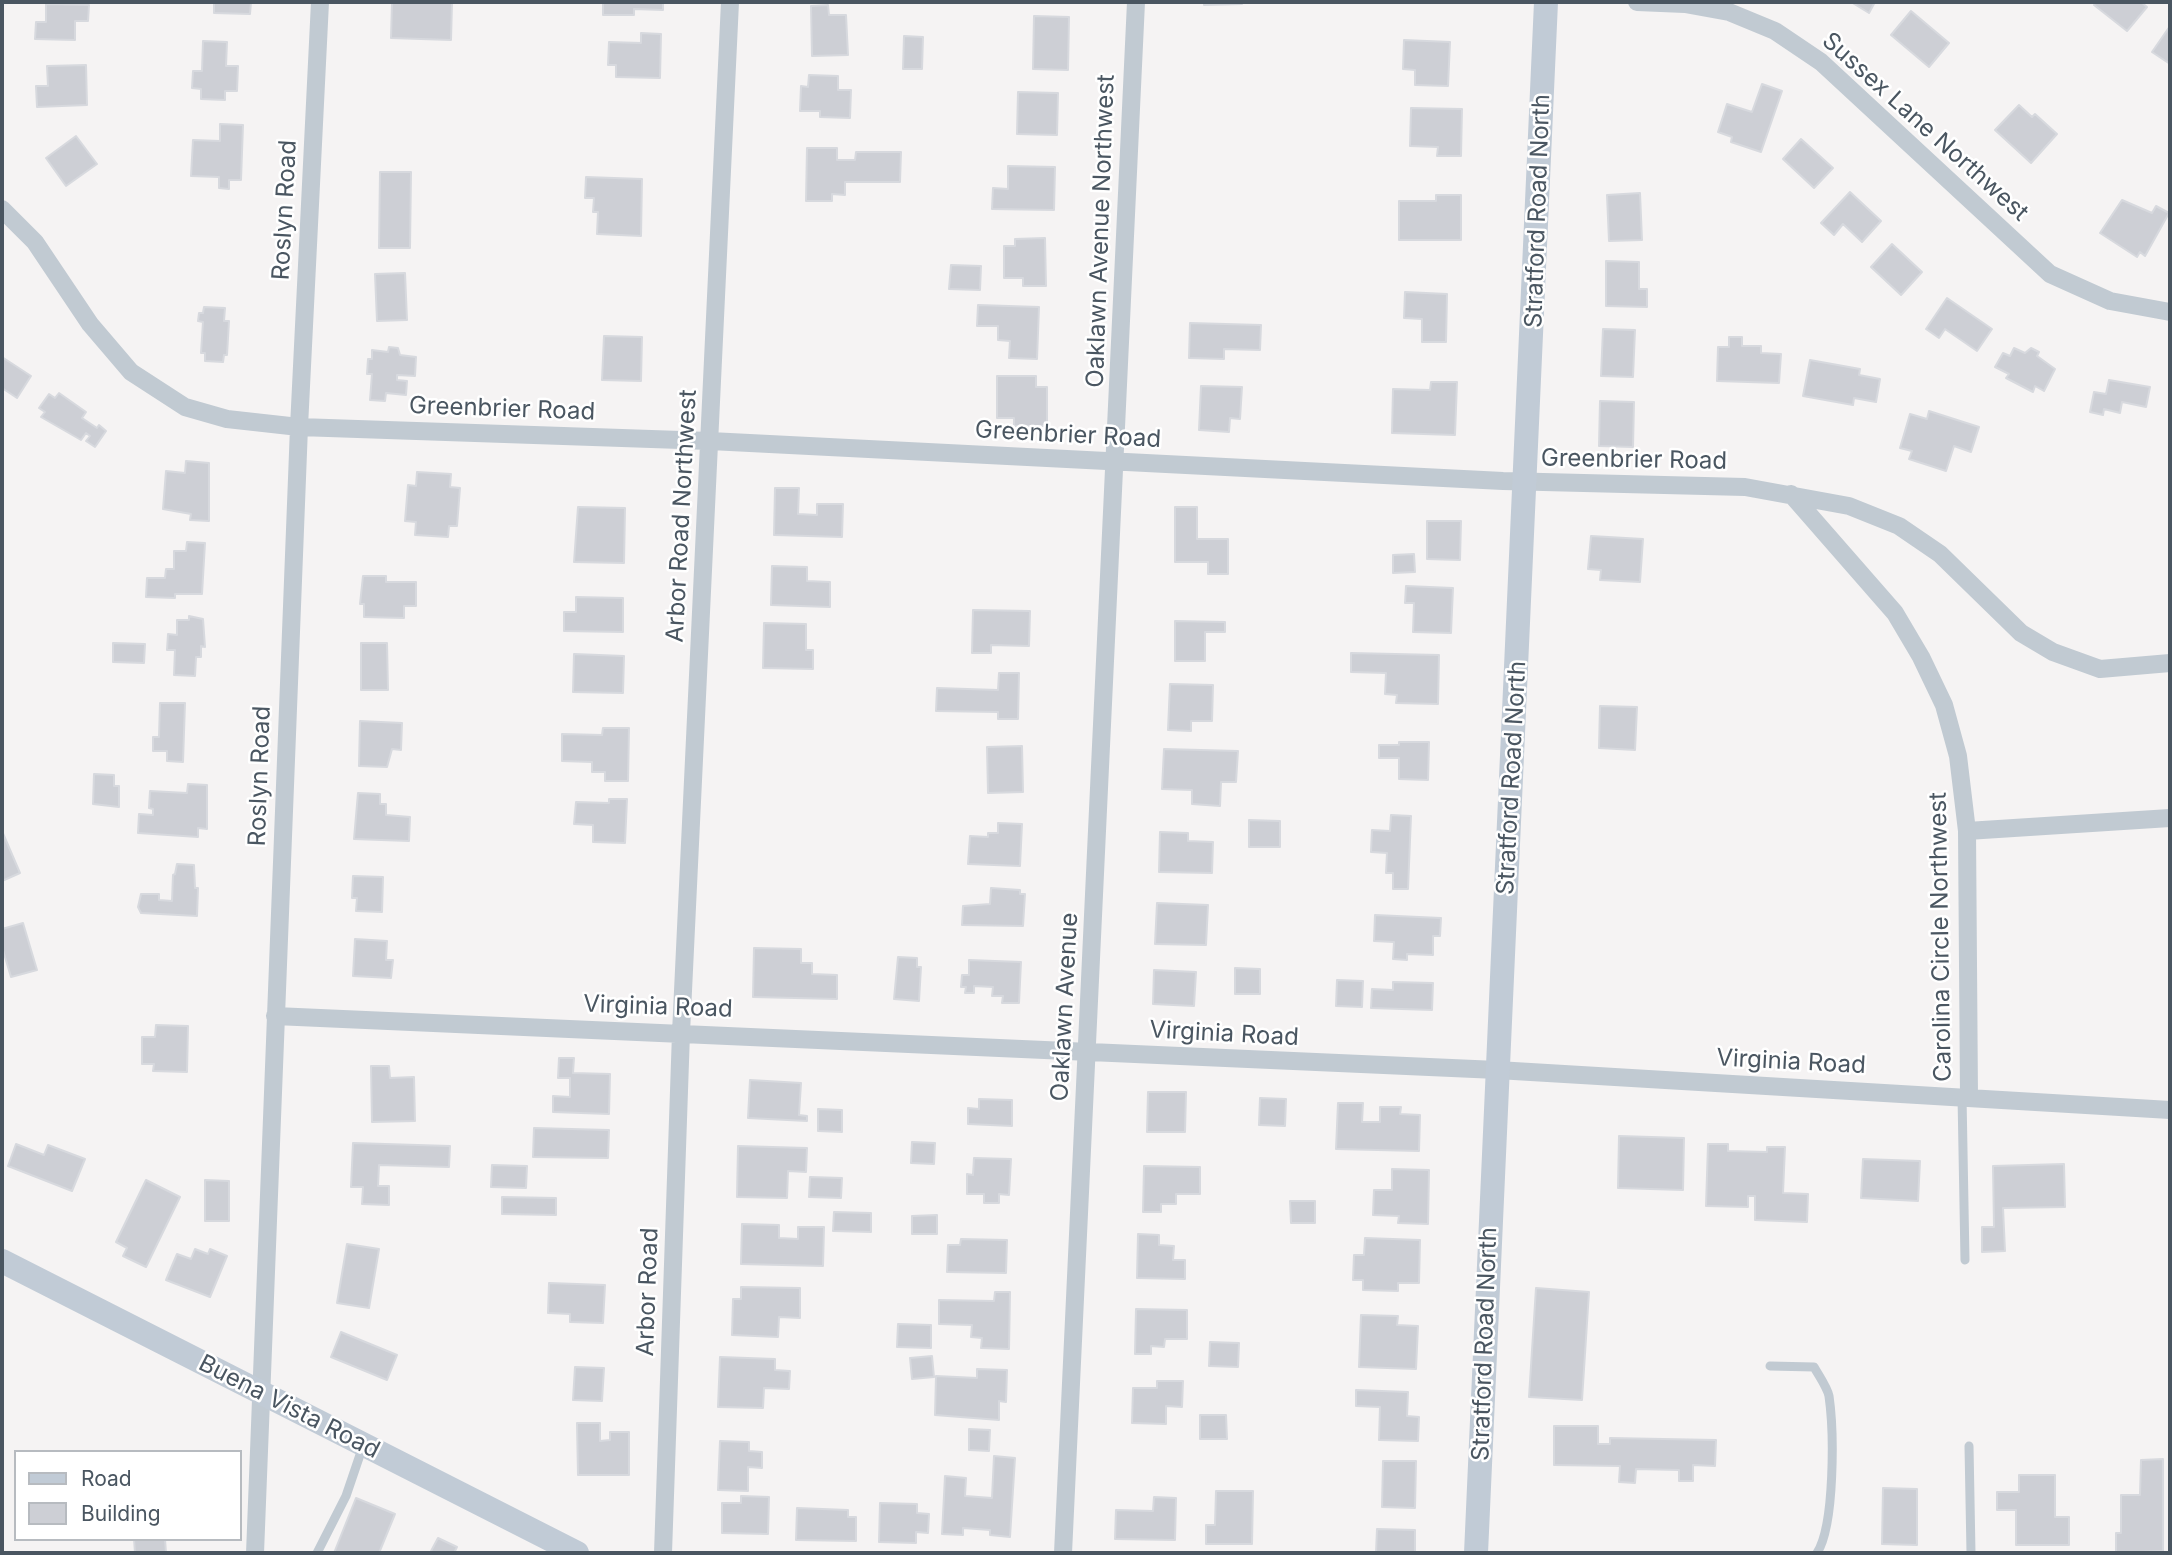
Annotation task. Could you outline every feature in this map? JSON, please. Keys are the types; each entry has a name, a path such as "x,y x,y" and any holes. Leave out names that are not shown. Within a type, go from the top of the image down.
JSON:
{"main road":[{"name":"Stratford Road North","path":"1476,1553 1527,482 1546,2"},
{"name":"Buena Vista Road","path":"2,1261 577,1553"}],"street":[{"name":"Roslyn Road","path":"255,1553 299,427 320,2"},
{"name":"Arbor Road Northwest","path":"681,1033 730,2"},
{"name":"Oaklawn Avenue Northwest","path":"1116,463 1136,2"},
{"name":"Sussex Lane Northwest","path":"1637,2 1685,4 1729,12 1775,31 1821,62 2050,274 2110,301 2170,312"},
{"name":"Greenbrier Road","path":"2,209 35,242 112,353 153,388 201,413 299,427 710,441 1527,482 1745,487 1849,506 1899,526 1940,554 2021,633 2053,652 2100,669 2170,663"},
{"name":"Oaklawn Avenue","path":"1063,1553 1116,463"},
{"name":"Carolina Circle Northwest","path":"1791,494 1836,548 1866,576 1895,613 1921,657 1944,705 1958,756 1967,831 1965,1097"},
{"path":"1967,831 2170,818"},
{"name":"Virginia Road","path":"275,1016 1497,1070 2170,1110"},
{"name":"Arbor Road","path":"663,1553 681,1033"}],"lane":[{"path":"1965,1097 1965,1260"},
{"path":"1770,1366 1814,1367 1829,1394 1831,1510 1817,1553"},
{"path":"317,1553 346,1496 363,1445"},
{"path":"1969,1446 1971,1553"}],"building":[{"path":"214,2 251,2 250,14 214,13"},
{"path":"392,2 452,3 451,40 391,38"},
{"path":"603,2 663,2 663,10 634,9 634,15 603,15"},
{"path":"1204,2 1242,2 1242,4 1204,5"},
{"path":"1851,2 1875,2 1869,13"},
{"path":"2096,2 2141,2 2147,7 2127,31 2094,5"},
{"path":"46,4 89,5 88,21 75,21 75,40 35,39 36,22 46,22"},
{"path":"828,5 829,15 846,15 848,55 812,56 811,6"},
{"path":"1911,11 1949,43 1929,67 1891,35"},
{"path":"1034,16 1069,17 1068,70 1033,69"},
{"path":"2170,26 2170,64 2152,52"},
{"path":"641,33 661,34 660,78 616,77 616,65 608,65 609,42 641,43"},
{"path":"904,36 923,37 922,69 903,69"},
{"path":"1404,40 1450,42 1448,86 1415,85 1415,70 1403,69"},
{"path":"203,41 227,42 226,66 238,66 237,91 225,91 225,100 201,99 201,89 192,88 193,71 202,71"},
{"path":"86,65 87,105 37,107 36,86 48,86 47,66"},
{"path":"809,75 838,76 838,90 851,90 850,118 820,117 820,111 800,111 801,86 808,87"},
{"path":"1762,84 1782,91 1761,152 1731,142 1732,137 1718,132 1727,104 1752,112"},
{"path":"1018,92 1058,93 1057,135 1017,134"},
{"path":"2019,105 2032,117 2035,114 2057,134 2031,163 1995,130"},
{"path":"1411,108 1462,109 1461,156 1437,156 1438,147 1410,146"},
{"path":"220,124 243,125 241,180 229,180 229,189 219,188 219,177 191,176 193,140 220,141"},
{"path":"76,136 97,164 66,186 46,158"},
{"path":"1801,139 1833,168 1814,188 1783,159"},
{"path":"807,148 837,148 837,160 855,160 856,152 901,152 900,182 845,182 845,195 832,194 832,201 806,201"},
{"path":"1008,166 1055,167 1054,210 992,209 993,188 1008,189"},
{"path":"380,172 411,172 410,248 379,248"},
{"path":"586,177 642,179 641,236 597,234 598,212 593,212 594,198 585,198"},
{"path":"1850,192 1881,221 1862,242 1843,224 1834,235 1821,223"},
{"path":"1640,193 1642,240 1609,241 1607,195"},
{"path":"1436,195 1461,195 1461,240 1399,240 1399,201 1436,201"},
{"path":"2122,200 2152,213 2156,206 2169,213 2145,256 2140,252 2137,257 2100,233"},
{"path":"1045,238 1046,286 1023,286 1023,278 1004,278 1004,246 1015,246 1015,239"},
{"path":"1892,244 1922,272 1901,295 1871,267"},
{"path":"1606,261 1639,262 1639,289 1647,289 1647,307 1606,306"},
{"path":"951,265 981,266 980,290 949,289"},
{"path":"405,273 407,320 377,321 375,274"},
{"path":"1405,292 1447,294 1446,342 1422,342 1422,319 1404,318"},
{"path":"1947,298 1992,329 1977,351 1945,329 1939,338 1926,329"},
{"path":"978,305 1039,307 1037,359 1009,358 1010,341 998,340 998,326 977,326"},
{"path":"204,307 225,308 224,321 229,321 227,355 224,355 223,362 205,361 205,353 201,353 203,322 198,321 199,313 203,313"},
{"path":"1190,323 1261,325 1260,350 1224,349 1224,359 1189,358"},
{"path":"1603,329 1635,330 1633,377 1601,376"},
{"path":"604,336 642,337 641,381 602,380"},
{"path":"1729,337 1742,337 1742,346 1761,346 1761,353 1781,354 1779,383 1717,381 1718,347 1729,347"},
{"path":"389,347 398,348 400,355 416,357 415,376 397,375 397,380 407,381 406,395 386,393 385,401 370,400 372,374 367,374 368,359 372,359 372,350 388,352"},
{"path":"2014,348 2025,353 2031,348 2039,352 2037,356 2055,369 2044,391 2035,386 2033,392 2006,378 2009,374 1995,367 2003,353 2010,356"},
{"path":"2,357 31,376 17,398 2,388"},
{"path":"1810,360 1860,369 1859,375 1880,379 1876,402 1854,398 1853,405 1803,396"},
{"path":"997,376 1036,376 1036,387 1047,387 1047,426 1014,426 1014,418 997,418"},
{"path":"2109,380 2150,387 2146,407 2122,402 2120,413 2104,409 2103,415 2090,412 2094,392 2106,394"},
{"path":"1431,382 1457,382 1455,435 1392,433 1393,389 1430,390"},
{"path":"1201,386 1242,387 1240,419 1230,418 1229,432 1199,430"},
{"path":"59,393 86,412 82,418 106,431 95,447 86,441 90,436 86,433 81,440 41,417 45,412 39,408 49,394 55,398"},
{"path":"1600,401 1634,402 1633,447 1599,446"},
{"path":"1929,411 1979,427 1971,452 1954,446 1946,471 1909,459 1912,451 1900,448 1910,414 1927,419"},
{"path":"186,461 209,463 209,521 190,520 191,514 163,509 166,471 185,473"},
{"path":"417,472 451,474 450,487 460,488 457,526 449,526 448,537 415,535 416,522 405,521 408,485 416,486"},
{"path":"775,488 799,488 798,514 817,515 817,504 843,504 842,537 774,535"},
{"path":"578,507 625,508 624,563 574,562"},
{"path":"1175,507 1197,507 1197,539 1228,539 1228,574 1208,574 1208,562 1175,562"},
{"path":"1427,521 1461,521 1460,560 1427,559"},
{"path":"1591,536 1643,539 1640,582 1600,580 1601,570 1588,569"},
{"path":"187,542 205,543 202,594 175,594 175,598 146,597 147,578 165,578 166,569 174,569 174,551 186,551"},
{"path":"1414,554 1415,572 1393,573 1393,555"},
{"path":"772,566 807,567 807,581 830,582 830,607 771,605"},
{"path":"363,576 386,576 386,582 416,582 416,606 404,606 404,618 364,617 364,604 360,604"},
{"path":"1406,586 1453,588 1451,633 1413,632 1414,603 1405,603"},
{"path":"576,597 623,598 623,632 564,631 564,612 576,612"},
{"path":"973,610 1030,611 1029,646 991,645 991,653 972,653"},
{"path":"189,616 203,619 205,647 201,646 201,657 196,657 195,676 174,675 175,650 167,650 168,634 177,635 177,620 189,620"},
{"path":"1175,621 1225,622 1225,632 1205,632 1205,661 1175,661"},
{"path":"764,623 806,624 806,650 813,650 813,669 763,668"},
{"path":"113,643 145,644 144,663 113,662"},
{"path":"361,643 387,643 388,690 361,690"},
{"path":"1351,653 1439,655 1438,704 1396,703 1397,695 1385,694 1386,673 1351,672"},
{"path":"574,654 624,656 623,693 573,692"},
{"path":"999,673 1019,673 1018,719 998,719 998,712 936,711 937,688 998,690"},
{"path":"1170,684 1213,685 1212,721 1191,721 1191,731 1168,730"},
{"path":"160,703 185,703 183,762 167,761 167,751 153,751 153,737 159,737"},
{"path":"1600,706 1637,707 1635,750 1599,748"},
{"path":"360,721 402,723 401,750 392,749 387,767 359,766"},
{"path":"603,728 629,728 628,781 605,781 605,772 592,772 592,762 562,761 562,734 602,735"},
{"path":"1399,742 1429,742 1428,780 1399,779 1399,758 1379,758 1379,745 1399,745"},
{"path":"1022,746 1023,792 988,793 987,747"},
{"path":"1164,749 1238,751 1236,782 1221,782 1220,806 1192,804 1192,790 1162,789"},
{"path":"94,774 114,775 114,786 119,786 119,807 93,804"},
{"path":"188,784 207,785 207,829 198,828 198,837 138,833 139,814 153,815 153,809 149,808 150,791 187,793"},
{"path":"358,793 380,794 380,804 386,804 386,815 410,817 409,841 354,839"},
{"path":"609,799 627,799 625,843 593,842 593,825 574,824 576,802 609,803"},
{"path":"1391,815 1411,816 1408,889 1393,889 1393,873 1386,873 1387,853 1371,852 1372,830 1390,831"},
{"path":"1249,820 1280,821 1280,847 1249,847"},
{"path":"998,823 1022,824 1020,866 968,864 970,836 988,837 988,833 998,833"},
{"path":"2,831 20,873 2,881"},
{"path":"1160,832 1188,833 1188,841 1213,842 1212,873 1159,872"},
{"path":"177,864 194,865 195,888 198,888 197,916 141,913 138,907 141,894 159,894 159,900 172,901 173,875"},
{"path":"353,876 383,877 382,912 356,911 357,898 352,898"},
{"path":"991,888 1020,890 1020,894 1025,894 1023,926 962,925 963,906 990,904"},
{"path":"1157,903 1208,905 1206,945 1155,944"},
{"path":"1375,915 1441,918 1440,936 1433,936 1433,955 1407,954 1407,960 1393,959 1394,942 1374,941"},
{"path":"23,923 37,970 11,977 2,947 2,929"},
{"path":"355,939 387,941 386,960 393,960 391,978 353,976"},
{"path":"754,948 801,949 801,963 812,963 812,974 837,975 837,999 753,997"},
{"path":"898,957 917,958 917,967 921,967 919,1001 894,999"},
{"path":"969,960 1021,962 1019,1003 1002,1003 1003,996 992,996 993,987 974,986 974,993 965,993 966,987 961,987 962,975 969,975"},
{"path":"1235,968 1260,969 1260,994 1235,994"},
{"path":"1154,970 1196,972 1194,1006 1153,1004"},
{"path":"1337,980 1363,981 1362,1007 1336,1006"},
{"path":"1393,982 1433,983 1432,1010 1371,1008 1372,989 1393,990"},
{"path":"156,1025 188,1026 187,1072 153,1071 154,1064 142,1064 142,1037 155,1037"},
{"path":"559,1058 574,1058 573,1073 610,1074 609,1114 553,1112 553,1096 570,1097 570,1078 558,1078"},
{"path":"371,1066 389,1066 390,1078 414,1077 415,1121 372,1122"},
{"path":"750,1080 801,1083 799,1115 807,1116 807,1121 748,1118"},
{"path":"1148,1092 1186,1092 1185,1132 1147,1132"},
{"path":"1260,1098 1286,1099 1285,1126 1259,1125"},
{"path":"979,1099 1012,1100 1012,1126 968,1124 968,1108 979,1109"},
{"path":"1338,1103 1363,1103 1362,1122 1380,1122 1380,1107 1401,1107 1400,1114 1420,1115 1419,1151 1336,1149"},
{"path":"818,1109 842,1110 842,1132 818,1131"},
{"path":"534,1128 609,1130 608,1158 533,1157"},
{"path":"1619,1136 1684,1138 1683,1190 1618,1188"},
{"path":"912,1142 935,1143 934,1164 911,1163"},
{"path":"353,1143 450,1146 449,1167 379,1165 378,1186 389,1186 389,1205 362,1204 363,1187 351,1187"},
{"path":"16,1144 44,1155 48,1145 85,1159 72,1191 8,1166"},
{"path":"1708,1144 1728,1144 1728,1151 1767,1152 1767,1147 1785,1147 1783,1193 1808,1194 1807,1222 1755,1220 1755,1196 1748,1196 1748,1207 1706,1206"},
{"path":"738,1146 807,1148 806,1172 788,1171 787,1198 737,1197"},
{"path":"974,1158 1011,1159 1009,1195 999,1194 999,1203 984,1203 984,1194 967,1194 967,1174 973,1175"},
{"path":"1863,1159 1920,1161 1918,1201 1861,1198"},
{"path":"2064,1164 2065,1207 2003,1208 2005,1251 1982,1252 1982,1227 1994,1227 1993,1166"},
{"path":"492,1165 527,1166 526,1188 491,1187"},
{"path":"1144,1166 1200,1167 1200,1194 1176,1194 1176,1204 1161,1204 1161,1212 1143,1212"},
{"path":"1392,1169 1429,1170 1428,1224 1398,1223 1399,1216 1373,1215 1374,1190 1392,1190"},
{"path":"810,1177 842,1178 841,1198 809,1197"},
{"path":"146,1180 180,1197 146,1267 123,1256 127,1248 116,1242"},
{"path":"205,1180 229,1181 229,1221 205,1221"},
{"path":"502,1197 556,1198 556,1215 502,1214"},
{"path":"1290,1201 1315,1201 1315,1223 1291,1223"},
{"path":"834,1212 871,1213 871,1232 833,1231"},
{"path":"937,1215 937,1234 912,1234 912,1216"},
{"path":"742,1224 779,1225 779,1238 798,1239 798,1227 824,1227 823,1266 741,1264"},
{"path":"1138,1234 1159,1235 1159,1245 1174,1246 1173,1260 1185,1260 1185,1279 1137,1278"},
{"path":"1365,1238 1420,1240 1419,1283 1398,1283 1398,1291 1363,1290 1363,1280 1353,1280 1354,1255 1364,1255"},
{"path":"961,1239 1007,1240 1006,1273 947,1272 948,1245 960,1245"},
{"path":"347,1244 379,1249 369,1308 337,1303"},
{"path":"195,1249 208,1254 210,1249 227,1256 210,1297 166,1280 177,1254 191,1259"},
{"path":"549,1283 605,1285 603,1323 570,1322 570,1314 548,1313"},
{"path":"741,1287 800,1288 800,1318 779,1317 778,1337 732,1335 733,1299 741,1299"},
{"path":"1536,1288 1589,1292 1582,1400 1529,1397"},
{"path":"995,1292 1010,1292 1009,1349 981,1348 982,1338 971,1337 972,1325 939,1324 939,1300 994,1301"},
{"path":"1136,1309 1187,1310 1187,1339 1165,1339 1164,1347 1151,1346 1151,1354 1135,1354"},
{"path":"1361,1315 1398,1316 1397,1325 1418,1326 1416,1369 1359,1367"},
{"path":"898,1324 931,1325 931,1348 897,1347"},
{"path":"341,1332 397,1355 387,1380 331,1357"},
{"path":"1210,1342 1239,1343 1238,1367 1209,1366"},
{"path":"932,1356 934,1377 912,1379 910,1358"},
{"path":"720,1357 775,1359 775,1370 790,1371 789,1389 764,1388 763,1408 718,1407"},
{"path":"575,1367 604,1368 602,1401 573,1400"},
{"path":"977,1369 1007,1370 1006,1402 999,1401 999,1420 935,1415 936,1376 977,1378"},
{"path":"1157,1381 1183,1381 1182,1407 1166,1406 1166,1424 1132,1423 1133,1388 1157,1388"},
{"path":"1356,1390 1408,1392 1407,1416 1419,1417 1418,1441 1379,1440 1380,1407 1356,1406"},
{"path":"1200,1415 1226,1415 1227,1439 1200,1439"},
{"path":"577,1423 600,1423 600,1441 610,1440 610,1432 629,1432 629,1475 578,1475"},
{"path":"1554,1426 1598,1426 1598,1444 1610,1444 1610,1438 1716,1440 1715,1466 1693,1465 1693,1481 1679,1481 1679,1470 1636,1469 1635,1483 1619,1482 1620,1466 1554,1465"},
{"path":"969,1429 990,1430 989,1451 969,1450"},
{"path":"720,1441 749,1442 749,1451 762,1452 762,1468 748,1467 748,1491 718,1490"},
{"path":"994,1456 1015,1458 1010,1537 990,1535 990,1530 963,1528 963,1535 942,1534 945,1476 966,1478 965,1496 992,1498"},
{"path":"2163,1459 2163,1551 2116,1553 2116,1533 2121,1533 2121,1495 2140,1495 2141,1460"},
{"path":"1383,1461 1416,1461 1415,1508 1382,1507"},
{"path":"2019,1475 2055,1475 2055,1517 2069,1517 2069,1545 2016,1545 2016,1510 1997,1510 1997,1492 2019,1492"},
{"path":"1883,1488 1917,1489 1917,1545 1882,1544"},
{"path":"1216,1491 1253,1491 1252,1544 1206,1544 1206,1525 1215,1525"},
{"path":"741,1496 769,1497 768,1534 722,1533 722,1503 741,1503"},
{"path":"1154,1497 1176,1498 1175,1540 1115,1539 1116,1510 1153,1511"},
{"path":"356,1498 395,1514 379,1553 334,1553"},
{"path":"880,1503 917,1504 917,1513 929,1514 928,1533 916,1532 916,1543 879,1542"},
{"path":"797,1508 848,1510 848,1517 856,1517 856,1541 796,1540"},
{"path":"1377,1529 1415,1530 1415,1553 1376,1553"},
{"path":"438,1538 457,1547 454,1553 430,1553"},
{"path":"134,1541 165,1541 166,1553 135,1553"}]}
